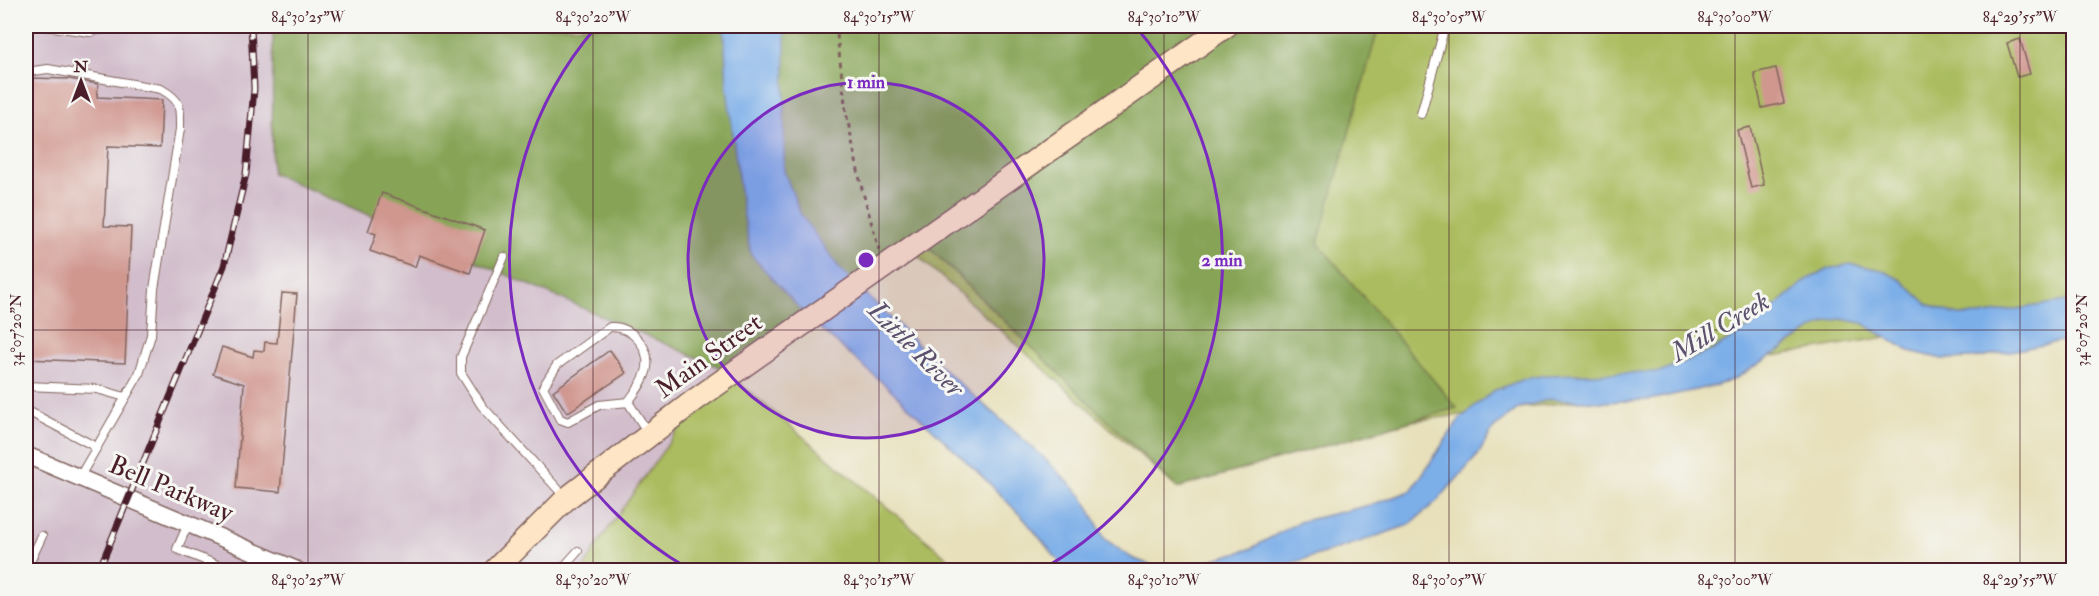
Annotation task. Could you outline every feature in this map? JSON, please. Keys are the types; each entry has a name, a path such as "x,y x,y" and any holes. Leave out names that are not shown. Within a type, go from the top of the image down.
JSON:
{"main road":[{"name":"Main Street","path":"495,570 566,499 732,372 971,206 1169,63 1226,26"}],"street":[{"name":"Bell Parkway","path":"26,455 295,570"}],"lane":[{"path":"45,26 90,32 116,26"},
{"path":"1421,114 1444,26"},
{"path":"26,72 48,69 160,89 175,97 180,107 180,129 154,286 151,335 139,374 79,478"},
{"path":"504,257 461,357 461,373 482,406 566,499"},
{"path":"610,327 619,327 636,336 647,352 647,370 628,402 599,405 568,422 560,419 543,387 557,365 610,327"},
{"path":"26,386 97,389 125,397"},
{"path":"628,402 650,434"},
{"path":"26,410 96,447"},
{"path":"188,524 177,549 230,570"},
{"path":"26,570 42,536"},
{"path":"561,570 578,551"}],"path":[{"path":"836,26 846,112 861,185 880,251"}],"shaded area":[{"path":"26,26 273,26 273,173 721,368 599,542 583,570 26,570"}],"green space":[{"path":"273,26 1379,26 1318,243 1457,408 1177,488 916,235 721,368 272,173"},
{"path":"338,26 2073,26 2073,316 1953,359 1916,332 1755,359 1725,383 1411,421 1177,488 900,240"},
{"path":"721,368 962,570 583,570 599,542"}],"water":[{"name":"Little River","path":"724,26 785,26 784,171 801,215 841,270 949,374 1041,455 1083,497 1105,539 1132,558 1156,567 1182,568 1250,549 1299,522 1370,505 1411,491 1459,420 1493,391 1524,379 1546,375 1659,372 1713,350 1750,327 1808,279 1828,269 1850,264 1882,270 1901,280 1927,304 1958,315 1980,315 2073,300 2073,339 1975,358 1942,359 1909,351 1862,323 1841,319 1829,321 1735,379 1714,386 1649,400 1604,402 1551,399 1519,408 1493,429 1478,455 1438,500 1409,525 1359,542 1270,570 1066,570 1025,520 985,479 891,390 809,319 751,255 741,200 727,87"}],"building":[{"path":"2020,39 2030,74 2017,77 2007,43"},
{"path":"1776,68 1784,103 1762,108 1754,73"},
{"path":"30,78 69,79 98,84 97,97 162,100 160,148 108,146 104,226 131,227 125,363 26,359 26,93 29,93"},
{"path":"1750,127 1764,185 1751,188 1737,130"},
{"path":"382,193 485,230 470,273 419,255 415,267 370,251 376,234 368,231"},
{"path":"282,293 297,294 280,492 236,488 244,384 213,374 222,347 253,357 254,350 264,351 265,342 277,343"},
{"path":"610,350 626,373 567,413 553,391"}],"railway":[{"path":"99,570 224,266 246,174 254,89 251,26"}],"water label":[{"name":"Mill Creek","path":"1720,327"}]}
